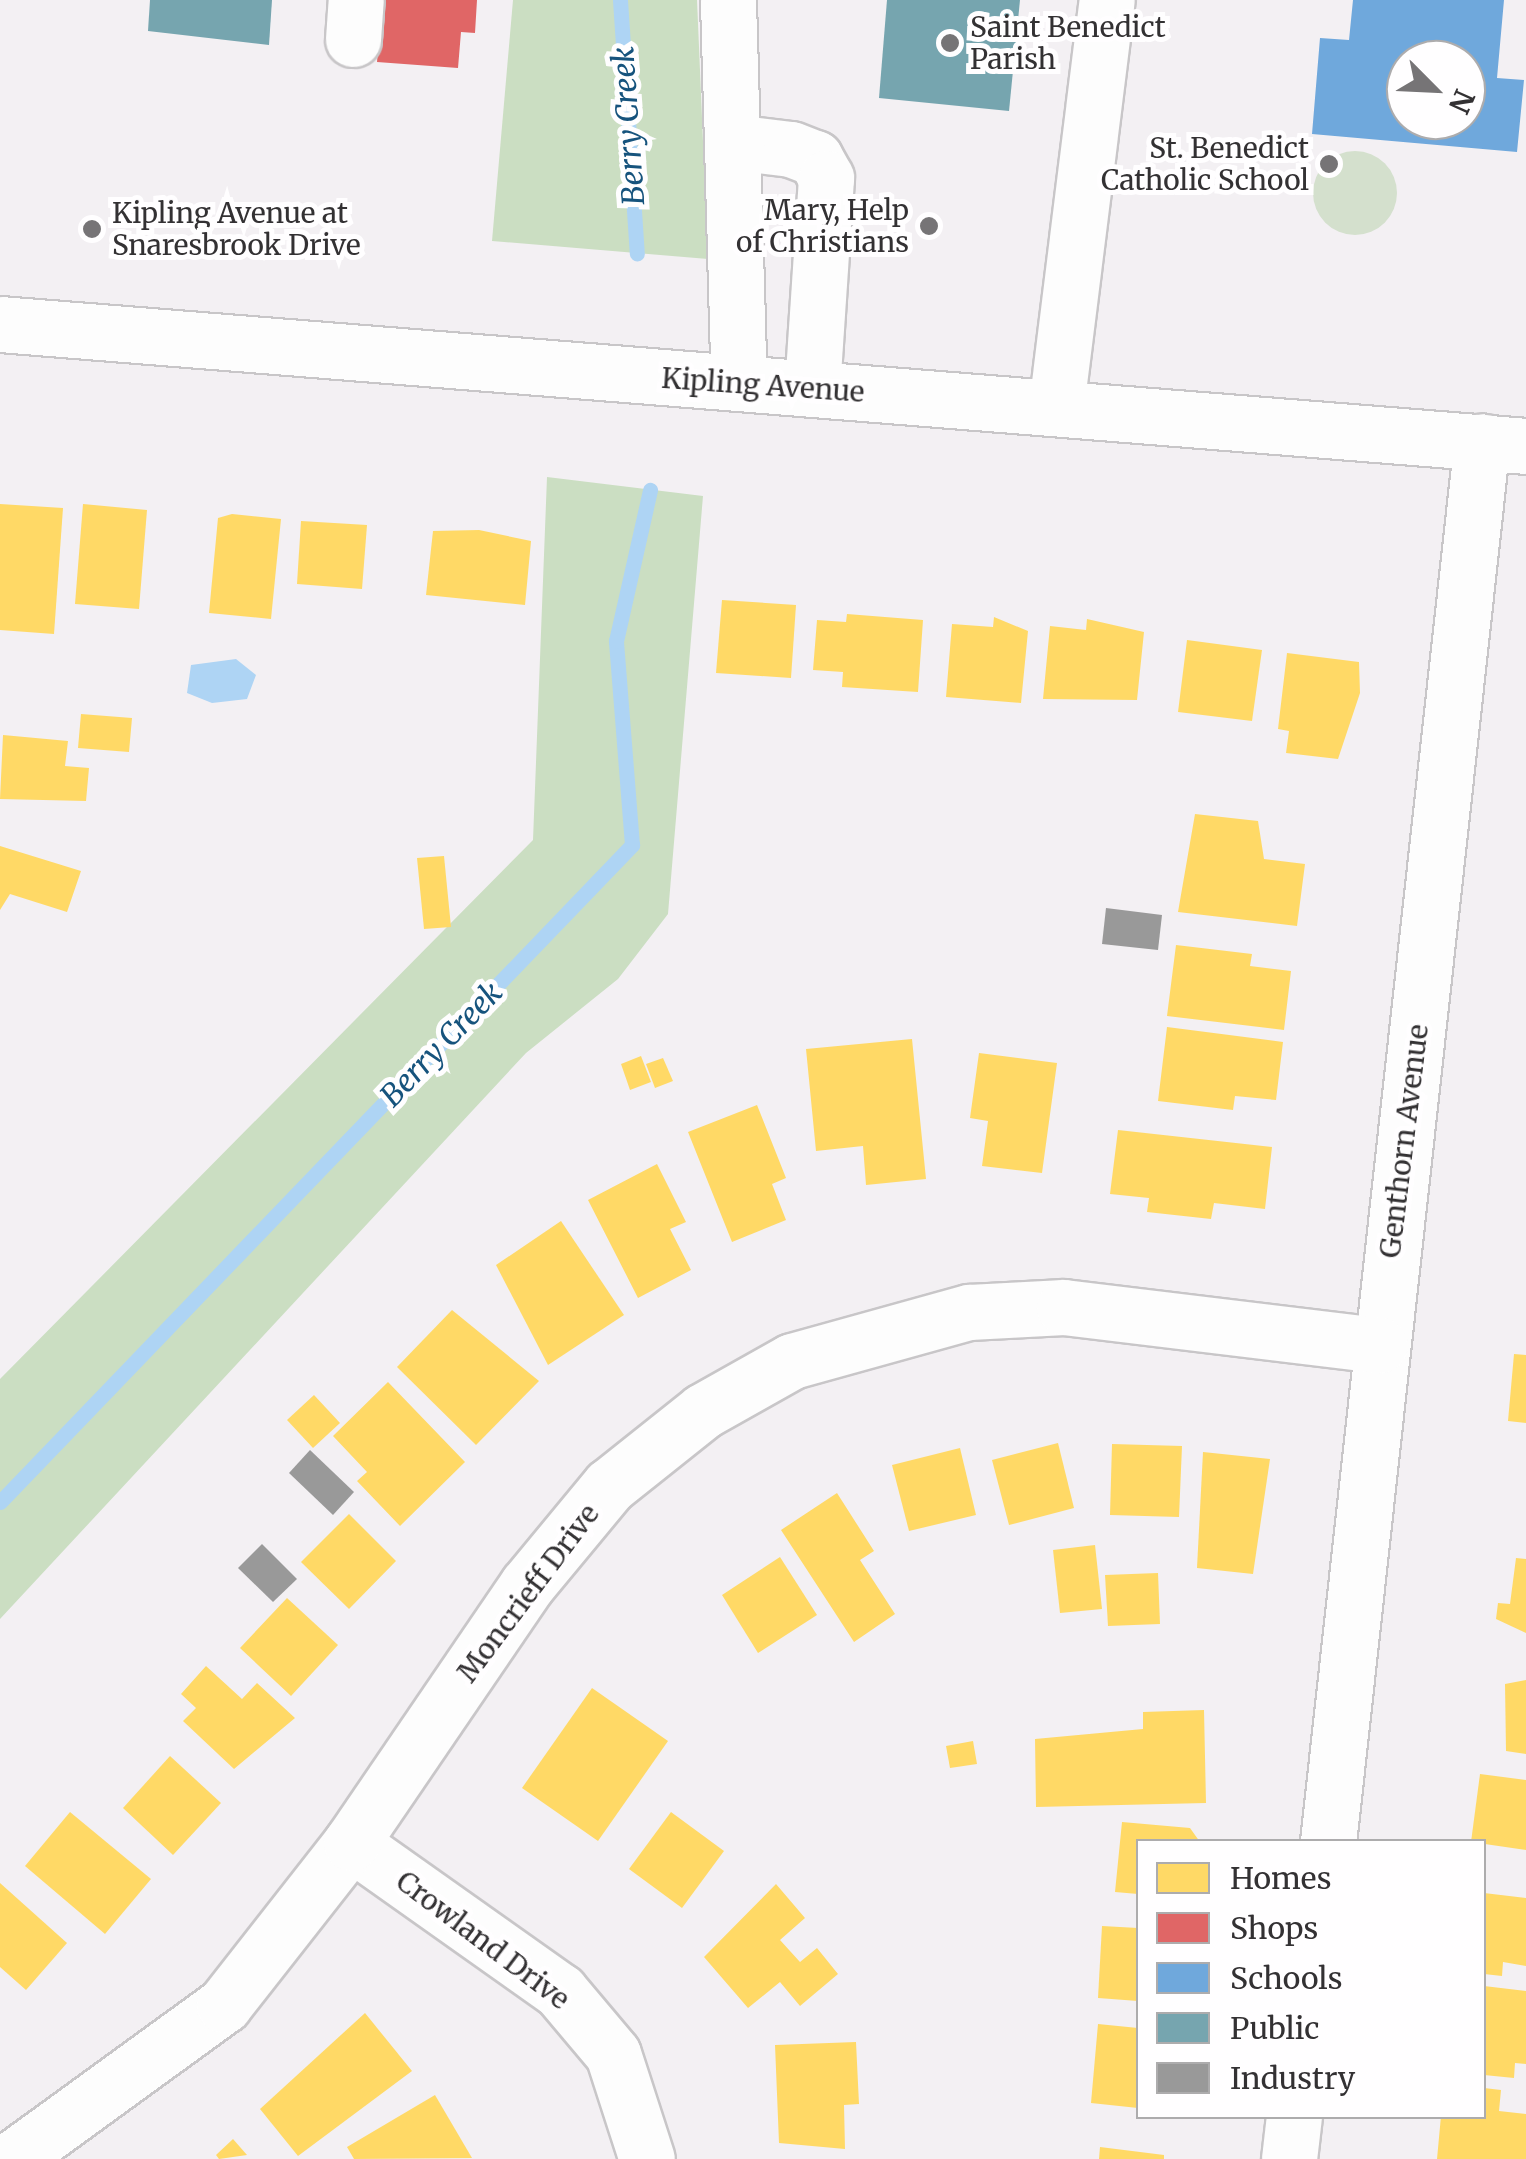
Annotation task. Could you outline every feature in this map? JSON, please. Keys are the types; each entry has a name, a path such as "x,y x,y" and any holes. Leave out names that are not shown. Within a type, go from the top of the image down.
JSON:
{"street":[{"path":"728,0 732,142 729,382"},
{"path":"1056,407 1107,0"},
{"path":"732,142 814,158 826,178 812,388"},
{"name":"Kipling Avenue","path":"0,324 1504,443"},
{"name":"Genthorn Avenue","path":"1328,1839 1380,1345 1504,443"},
{"name":"Moncrieff Drive","path":"9,2152 224,2005 350,1843 527,1585 609,1486 703,1411 792,1361 969,1312 1064,1306 1380,1345"},
{"name":"Crowland Drive","path":"350,1843 560,1991 613,2054 647,2159"},
{"path":"1289,2159 1294,2119"}],"green space":[{"path":"513,0 697,0 708,259 492,241"},
{"path":"1355,151 1371,154 1385,163 1394,177 1394,209 1385,223 1371,232 1355,235 1339,232 1325,223 1316,209 1313,193 1316,177 1325,163 1339,154"},
{"path":"547,477 703,496 668,914 618,979 526,1053 0,1619 0,1379 533,840"}],"water":[{"path":"236,659 256,675 247,699 212,703 187,693 191,665"}],"building: Homes":[{"path":"0,504 63,508 54,634 0,630"},
{"path":"83,504 147,510 139,609 75,604"},
{"path":"232,514 281,519 271,619 209,613 218,518"},
{"path":"301,521 367,525 362,589 297,584"},
{"path":"479,530 531,541 525,605 426,595 433,531"},
{"path":"722,600 796,605 791,678 716,673"},
{"path":"847,614 923,620 918,692 842,687 843,672 813,670 817,620 846,622"},
{"path":"994,617 1028,631 1021,703 946,697 952,624 993,627"},
{"path":"1087,619 1144,632 1137,700 1043,699 1050,626 1086,630"},
{"path":"1187,640 1262,650 1252,721 1178,712"},
{"path":"1287,653 1359,662 1360,693 1338,759 1286,753 1289,731 1278,729"},
{"path":"81,714 132,718 129,752 78,748"},
{"path":"3,735 68,741 65,766 89,768 86,801 0,799"},
{"path":"1195,814 1258,821 1264,859 1305,864 1297,926 1178,912"},
{"path":"0,846 81,871 67,912 10,894 0,910"},
{"path":"444,856 451,927 424,929 417,858"},
{"path":"1176,945 1252,954 1250,966 1291,971 1284,1030 1167,1016"},
{"path":"1167,1027 1283,1042 1276,1100 1235,1096 1233,1110 1158,1101"},
{"path":"912,1039 926,1179 866,1185 863,1146 816,1151 806,1049"},
{"path":"979,1053 1057,1063 1042,1173 982,1166 988,1121 970,1118"},
{"path":"641,1056 651,1082 630,1090 621,1064"},
{"path":"663,1058 673,1081 655,1088 646,1064"},
{"path":"757,1105 786,1178 772,1184 786,1220 732,1242 688,1132"},
{"path":"1118,1130 1272,1147 1265,1209 1214,1203 1211,1219 1147,1212 1149,1198 1110,1194"},
{"path":"657,1164 686,1222 670,1229 691,1270 638,1298 588,1200"},
{"path":"561,1221 624,1315 548,1365 496,1265"},
{"path":"452,1310 539,1381 476,1445 397,1367"},
{"path":"1514,1354 1526,1355 1526,1423 1508,1421"},
{"path":"388,1382 465,1462 400,1526 357,1481 367,1472 333,1436"},
{"path":"314,1395 340,1423 313,1448 287,1420"},
{"path":"1058,1443 1074,1508 1009,1525 992,1460"},
{"path":"1112,1444 1182,1446 1179,1517 1110,1515"},
{"path":"960,1448 976,1515 909,1531 892,1465"},
{"path":"1203,1452 1270,1459 1253,1574 1197,1568"},
{"path":"837,1493 874,1551 860,1560 895,1614 854,1642 781,1530"},
{"path":"349,1514 396,1561 349,1609 301,1562"},
{"path":"1095,1545 1102,1609 1060,1613 1053,1550"},
{"path":"780,1557 817,1615 758,1653 722,1595"},
{"path":"1516,1558 1526,1559 1526,1633 1496,1619 1498,1603 1510,1604"},
{"path":"1158,1573 1160,1624 1108,1626 1105,1575"},
{"path":"287,1598 338,1645 291,1696 240,1648"},
{"path":"206,1666 242,1699 257,1683 295,1718 234,1769 183,1721 196,1708 181,1694"},
{"path":"1526,1680 1526,1754 1506,1751 1505,1684"},
{"path":"592,1688 668,1741 598,1841 522,1788"},
{"path":"1204,1710 1206,1803 1036,1807 1035,1739 1143,1729 1143,1712"},
{"path":"973,1741 977,1764 950,1768 946,1746"},
{"path":"170,1756 221,1803 173,1855 123,1808"},
{"path":"1480,1774 1526,1780 1526,1850 1471,1839"},
{"path":"70,1812 151,1879 105,1934 25,1866"},
{"path":"671,1812 724,1851 682,1908 629,1869"},
{"path":"1122,1822 1190,1828 1198,1839 1136,1839 1136,1894 1115,1892"},
{"path":"0,1883 67,1943 26,1990 0,1967"},
{"path":"776,1884 805,1918 780,1940 800,1962 817,1948 838,1974 800,2006 780,1982 748,2008 704,1957"},
{"path":"1486,1893 1526,1898 1526,1966 1503,1962 1502,1976 1486,1974"},
{"path":"1102,1926 1136,1928 1136,2001 1098,1998"},
{"path":"1486,1986 1526,1991 1526,2064 1515,2063 1514,2078 1486,2075"},
{"path":"365,2013 412,2071 298,2156 260,2109"},
{"path":"1098,2024 1136,2028 1136,2108 1091,2103"},
{"path":"856,2042 859,2104 844,2105 845,2149 779,2143 775,2045"},
{"path":"1486,2088 1501,2090 1499,2111 1526,2114 1526,2159 1437,2159 1441,2119 1486,2119"},
{"path":"435,2095 472,2158 354,2159 347,2147"},
{"path":"233,2139 247,2155 219,2159 216,2155"},
{"path":"1100,2147 1164,2155 1164,2159 1099,2159"}],"building: Shops":[{"path":"382,0 477,0 475,33 461,32 458,68 377,62"}],"building: Schools":[{"path":"1353,0 1504,0 1497,78 1524,80 1517,152 1312,134 1320,38 1349,40"}],"building: Public":[{"path":"150,0 272,0 269,45 148,31"},
{"name":"Saint Benedict Parish","path":"887,0 1020,0 1009,111 879,98"}],"building: Industry":[{"path":"1106,908 1162,915 1158,950 1102,944"},
{"path":"310,1450 354,1492 333,1515 289,1473"},
{"path":"262,1544 297,1579 273,1602 238,1568"}],"waterway":[{"name":"Berry Creek","path":"620,0 637,253"},
{"name":"Berry Creek","path":"0,1502 632,845 616,641 650,490"}],"place":[{"name":"Saint Benedict Parish","path":"950,43"},
{"name":"St. Benedict Catholic School","path":"1329,164"},
{"name":"Mary, Help of Christians","path":"929,226"},
{"name":"Kipling Avenue at Snaresbrook Drive","path":"92,229"}]}
